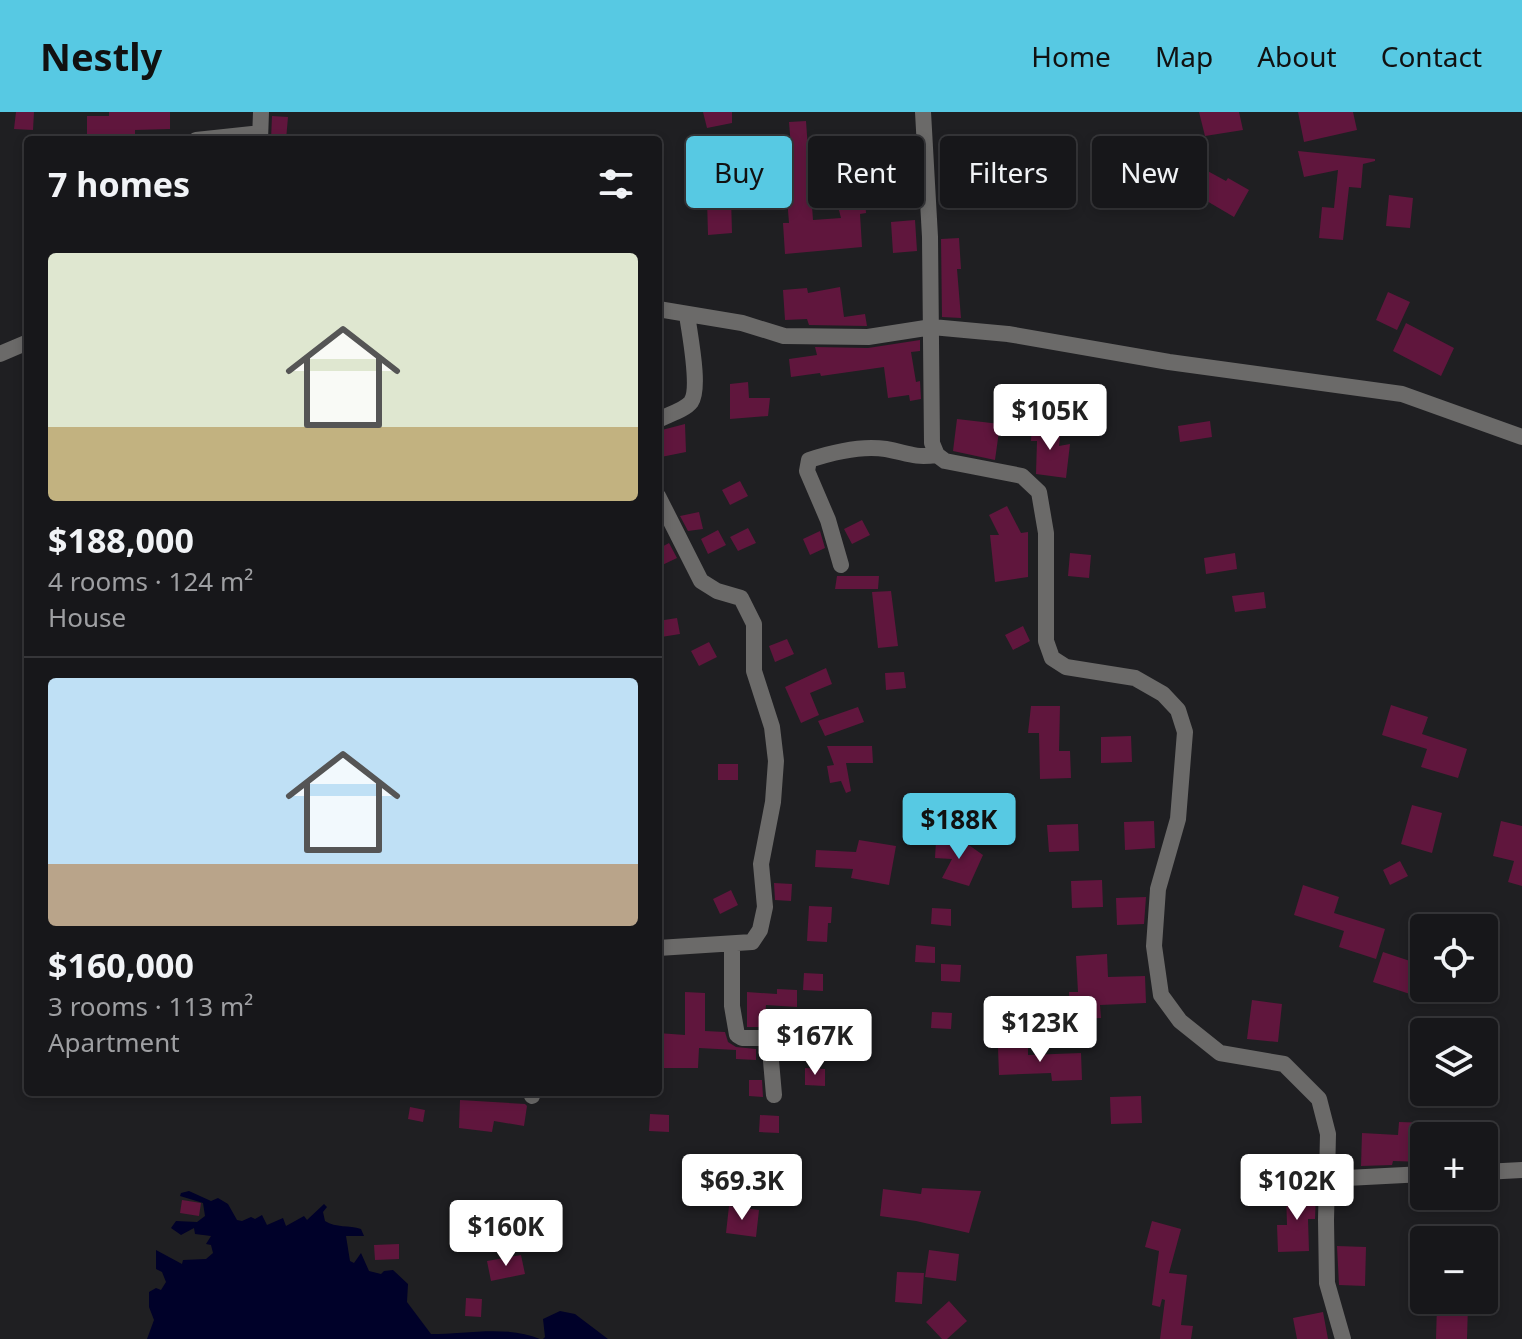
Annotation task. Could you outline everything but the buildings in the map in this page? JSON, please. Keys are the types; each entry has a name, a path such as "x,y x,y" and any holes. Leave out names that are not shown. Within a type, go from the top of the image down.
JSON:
{"street":[{"path":"260,136 261,112"},
{"path":"923,112 932,327 932,443 937,455 945,461 1022,476 1039,492 1046,533 1046,641 1052,658 1066,667 1135,678 1163,694 1178,710 1185,732 1178,819 1158,889 1154,946 1161,995 1180,1021 1220,1053 1284,1064 1319,1099 1328,1134 1327,1283 1343,1339"},
{"path":"662,310 742,323 784,336 868,337 932,327 1008,334 1169,362 1402,394 1522,437"},
{"path":"662,418 689,405 693,398 693,361 687,314"},
{"path":"0,354 24,344"},
{"path":"841,565 828,520 807,471 809,460 858,448 886,449 915,458 937,455"},
{"path":"662,504 701,581 717,591 741,598 754,624 754,671 772,727 776,761 773,802 761,864 765,907 760,930 752,942 662,948"},
{"path":"732,945 732,1006 737,1035 742,1038 769,1038 774,1095"},
{"path":"1498,1171 1522,1170"},
{"path":"1327,1179 1410,1175"}],"water":[{"path":"189,1191 211,1201 218,1198 228,1204 237,1220 255,1219 262,1215 267,1225 283,1218 286,1226 304,1216 307,1220 324,1204 327,1207 323,1212 325,1221 361,1229 364,1236 346,1236 350,1261 354,1263 361,1253 369,1271 381,1274 393,1270 408,1284 407,1302 431,1334 500,1331 540,1339 147,1339 154,1320 149,1307 149,1292 156,1288 161,1290 166,1282 162,1272 156,1269 156,1250 182,1264 183,1260 206,1259 213,1253 211,1245 206,1244 211,1236 195,1234 194,1228 181,1235 171,1228 176,1221 197,1222 205,1216 203,1203 180,1196"},
{"path":"560,1311 575,1314 608,1339 543,1339 543,1319"}]}
